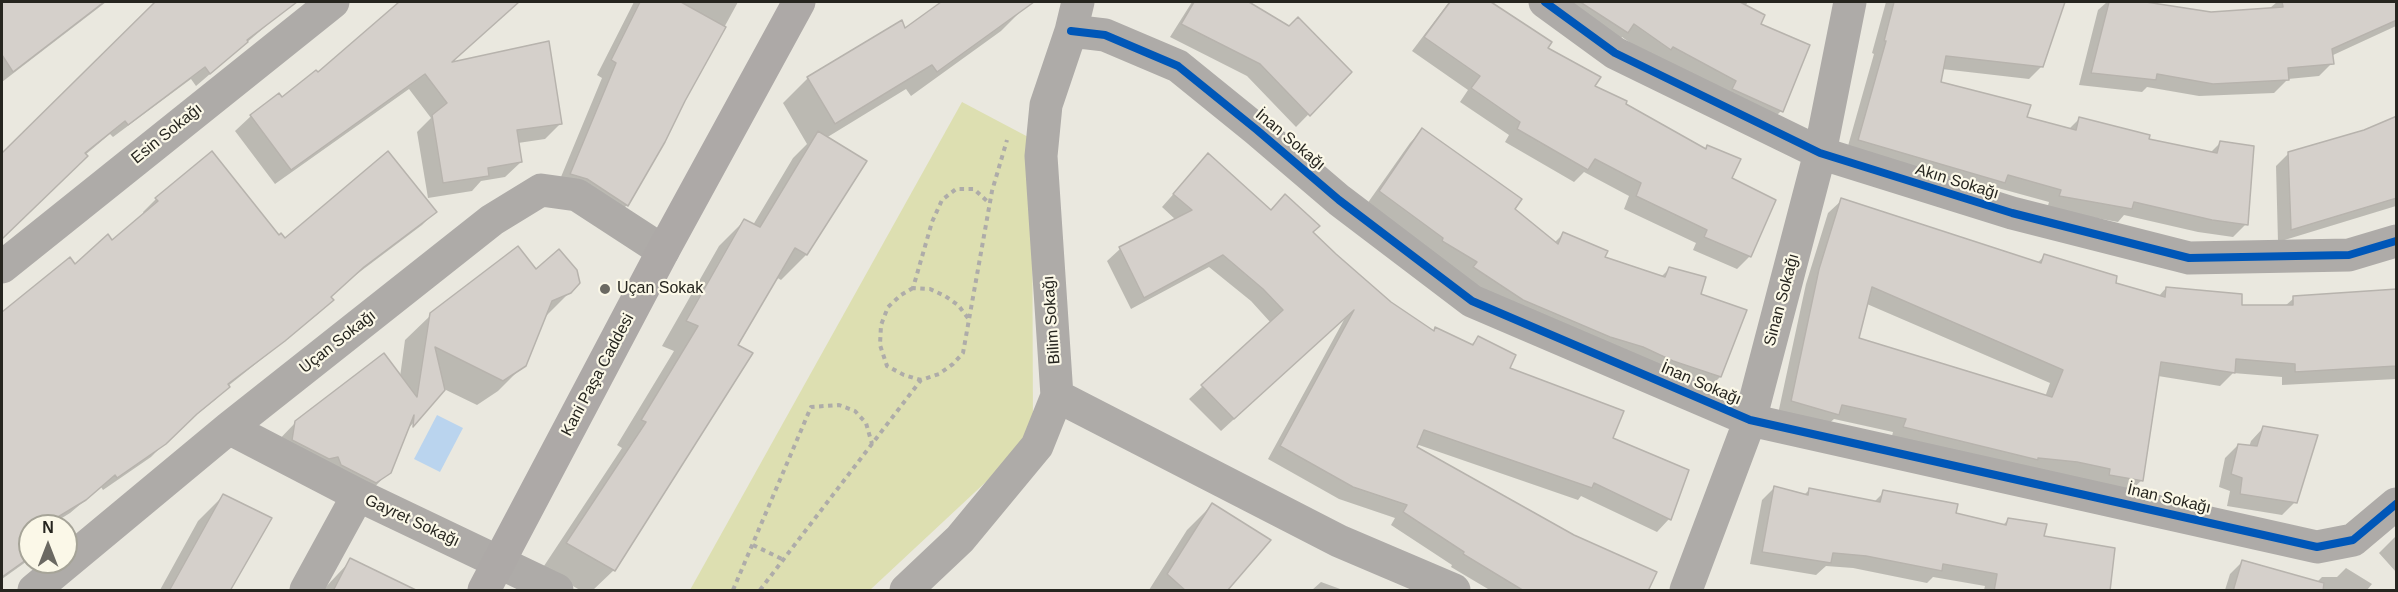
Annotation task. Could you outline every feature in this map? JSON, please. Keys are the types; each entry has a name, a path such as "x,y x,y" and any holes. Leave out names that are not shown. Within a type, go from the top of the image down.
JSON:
{"street":[{"name":"Esin Sokağı","path":"2,267 333,2"},
{"name":"Kani Paşa Caddesi","path":"484,591 663,251 800,2"},
{"name":"Akın Sokağı","path":"1545,2 1615,53 1820,153 2012,213 2188,258 2349,255 2397,241"},
{"name":"Sinan Sokağı","path":"1686,591 1750,420 1820,153 1850,2"},
{"name":"Bilim Sokağı","path":"906,591 960,538 1037,446 1057,396 1041,156 1046,105 1074,16"},
{"name":"İnan Sokağı","path":"1074,16 1105,35 1178,66 1339,200 1472,301 1750,420 2317,547 2354,540 2397,504"},
{"name":"Uçan Sokağı","path":"34,591 229,428 492,220 541,190 577,195 663,251"},
{"path":"1057,396 1339,541 1454,591"},
{"path":"229,428 358,495"},
{"name":"Gayret Sokağı","path":"306,591 358,495 557,591"}],"path":[{"path":"760,591 921,380 939,374 963,353 990,203 1008,137"},
{"path":"914,288 932,222 942,200 956,189 974,189 990,203"},
{"path":"921,380 904,375 887,366 880,345 881,325 888,307 901,295 914,288 930,289 958,305 969,318"},
{"path":"733,591 811,407 839,405 855,411 866,423 872,444"},
{"path":"753,544 783,560"}],"green space":[{"path":"962,102 1032,139 1033,438 870,590 690,590"}],"water":[{"path":"437,415 463,428 440,472 414,459"}],"building":[{"path":"2,2 104,2 13,72 2,55"},
{"path":"155,2 297,2 247,40 248,42 210,74 205,67 128,125 125,121 85,153 88,156 2,239 2,153"},
{"path":"399,2 519,2 452,62 549,41 562,124 517,130 522,162 488,168 489,176 443,183 432,115 447,103 425,74 291,170 250,115 279,93 282,97 316,70 318,72"},
{"path":"640,2 681,2 726,27 628,206 587,179 570,174 616,63 611,60"},
{"path":"941,2 1034,2 937,72 932,65 835,124 807,77 902,20 905,28"},
{"path":"1194,2 1249,2 1289,26 1298,17 1352,72 1310,116 1260,64 1181,24"},
{"path":"1450,2 1491,2 1552,42 1548,48 1601,77 1595,86 1627,101 1626,104 1706,149 1707,145 1741,159 1732,178 1776,200 1751,257 1704,237 1707,230 1636,196 1641,183 1595,159 1588,170 1517,129 1520,122 1471,88 1480,76 1424,37"},
{"path":"1580,2 1740,2 1765,15 1761,24 1810,45 1783,112 1732,89 1736,81 1673,47 1671,50 1634,24 1628,33"},
{"path":"1894,2 2065,2 2043,67 1946,56 1941,82 2031,105 2027,117 2076,130 2079,117 2150,135 2149,139 2217,153 2220,141 2254,146 2248,225 2212,220 2134,202 2132,209 2059,196 2061,190 2008,175 2005,183 1858,140 1886,41 1884,41"},
{"path":"2109,2 2146,2 2211,12 2283,7 2282,2 2397,2 2397,20 2332,49 2334,64 2288,68 2289,80 2213,84 2157,74 2156,80 2091,73"},
{"path":"2397,116 2397,198 2291,230 2288,152 2364,130"},
{"path":"1422,128 1522,199 1515,209 1558,244 1563,232 1608,251 1605,257 1665,277 1669,267 1706,277 1701,294 1747,310 1721,377 1610,337 1523,300 1473,267 1477,262 1442,241 1443,238 1379,191"},
{"path":"818,131 867,161 807,255 795,248 738,345 753,353 615,571 566,543 646,422 641,420 698,326 686,321 744,219 760,227"},
{"path":"212,151 279,235 281,233 285,238 388,151 437,212 364,267 331,297 334,300 228,384 230,387 166,444 117,478 115,475 86,500 63,514 18,514 18,566 2,577 2,312 70,257 75,264 108,234 112,240 158,201 155,198"},
{"path":"1208,153 1271,210 1285,194 1320,226 1313,232 1336,254 1391,302 1434,331 1435,327 1473,345 1478,336 1516,355 1510,368 1624,411 1613,438 1689,470 1671,520 1594,483 1592,488 1424,430 1417,447 1574,535 1657,572 1648,591 1524,591 1463,554 1464,552 1403,512 1407,505 1353,487 1280,446 1354,310 1234,419 1201,385 1283,310 1263,289 1223,255 1144,298 1119,247 1192,210 1173,194"},
{"path":"1841,198 2041,263 2044,254 2117,276 2116,283 2165,297 2166,287 2242,294 2242,305 2293,305 2293,296 2397,289 2397,366 2295,372 2295,364 2236,359 2235,373 2161,362 2143,481 2109,475 2110,469 2077,462 2038,458 2038,460 1903,427 1906,419 1842,405 1839,415 1791,401 1819,269","holes":["1872,287 2063,370 2052,397 1859,338"]},
{"path":"518,246 536,269 559,249 577,270 580,283 571,293 552,301 526,366 503,381 435,347 445,390 413,427 414,415 391,473 376,483 341,465 338,457 329,459 292,440 295,421 384,353 417,397 430,313"},
{"path":"2263,426 2318,435 2297,503 2240,494 2242,478 2231,474 2238,444 2257,446"},
{"path":"1774,486 1808,495 1809,488 1880,502 1883,490 1958,504 1956,513 2006,525 2008,518 2047,524 2044,536 2115,548 2110,591 1994,591 1997,574 1943,564 1942,571 1866,556 1833,553 1831,563 1762,552"},
{"path":"223,494 272,518 230,591 169,591"},
{"path":"1212,503 1271,540 1227,591 1186,591 1167,574"},
{"path":"350,558 418,591 333,591"},
{"path":"2242,560 2324,583 2323,591 2233,591"}],"cycle path":[{"path":"1545,2 1615,53 1820,153 2012,213 2189,258 2349,255 2396,241"},
{"path":"1071,31 1105,35 1178,66 1339,200 1472,301 1750,420 2317,547 2353,540 2396,504"}],"place":[{"name":"Uçan Sokak","path":"605,289"}]}
